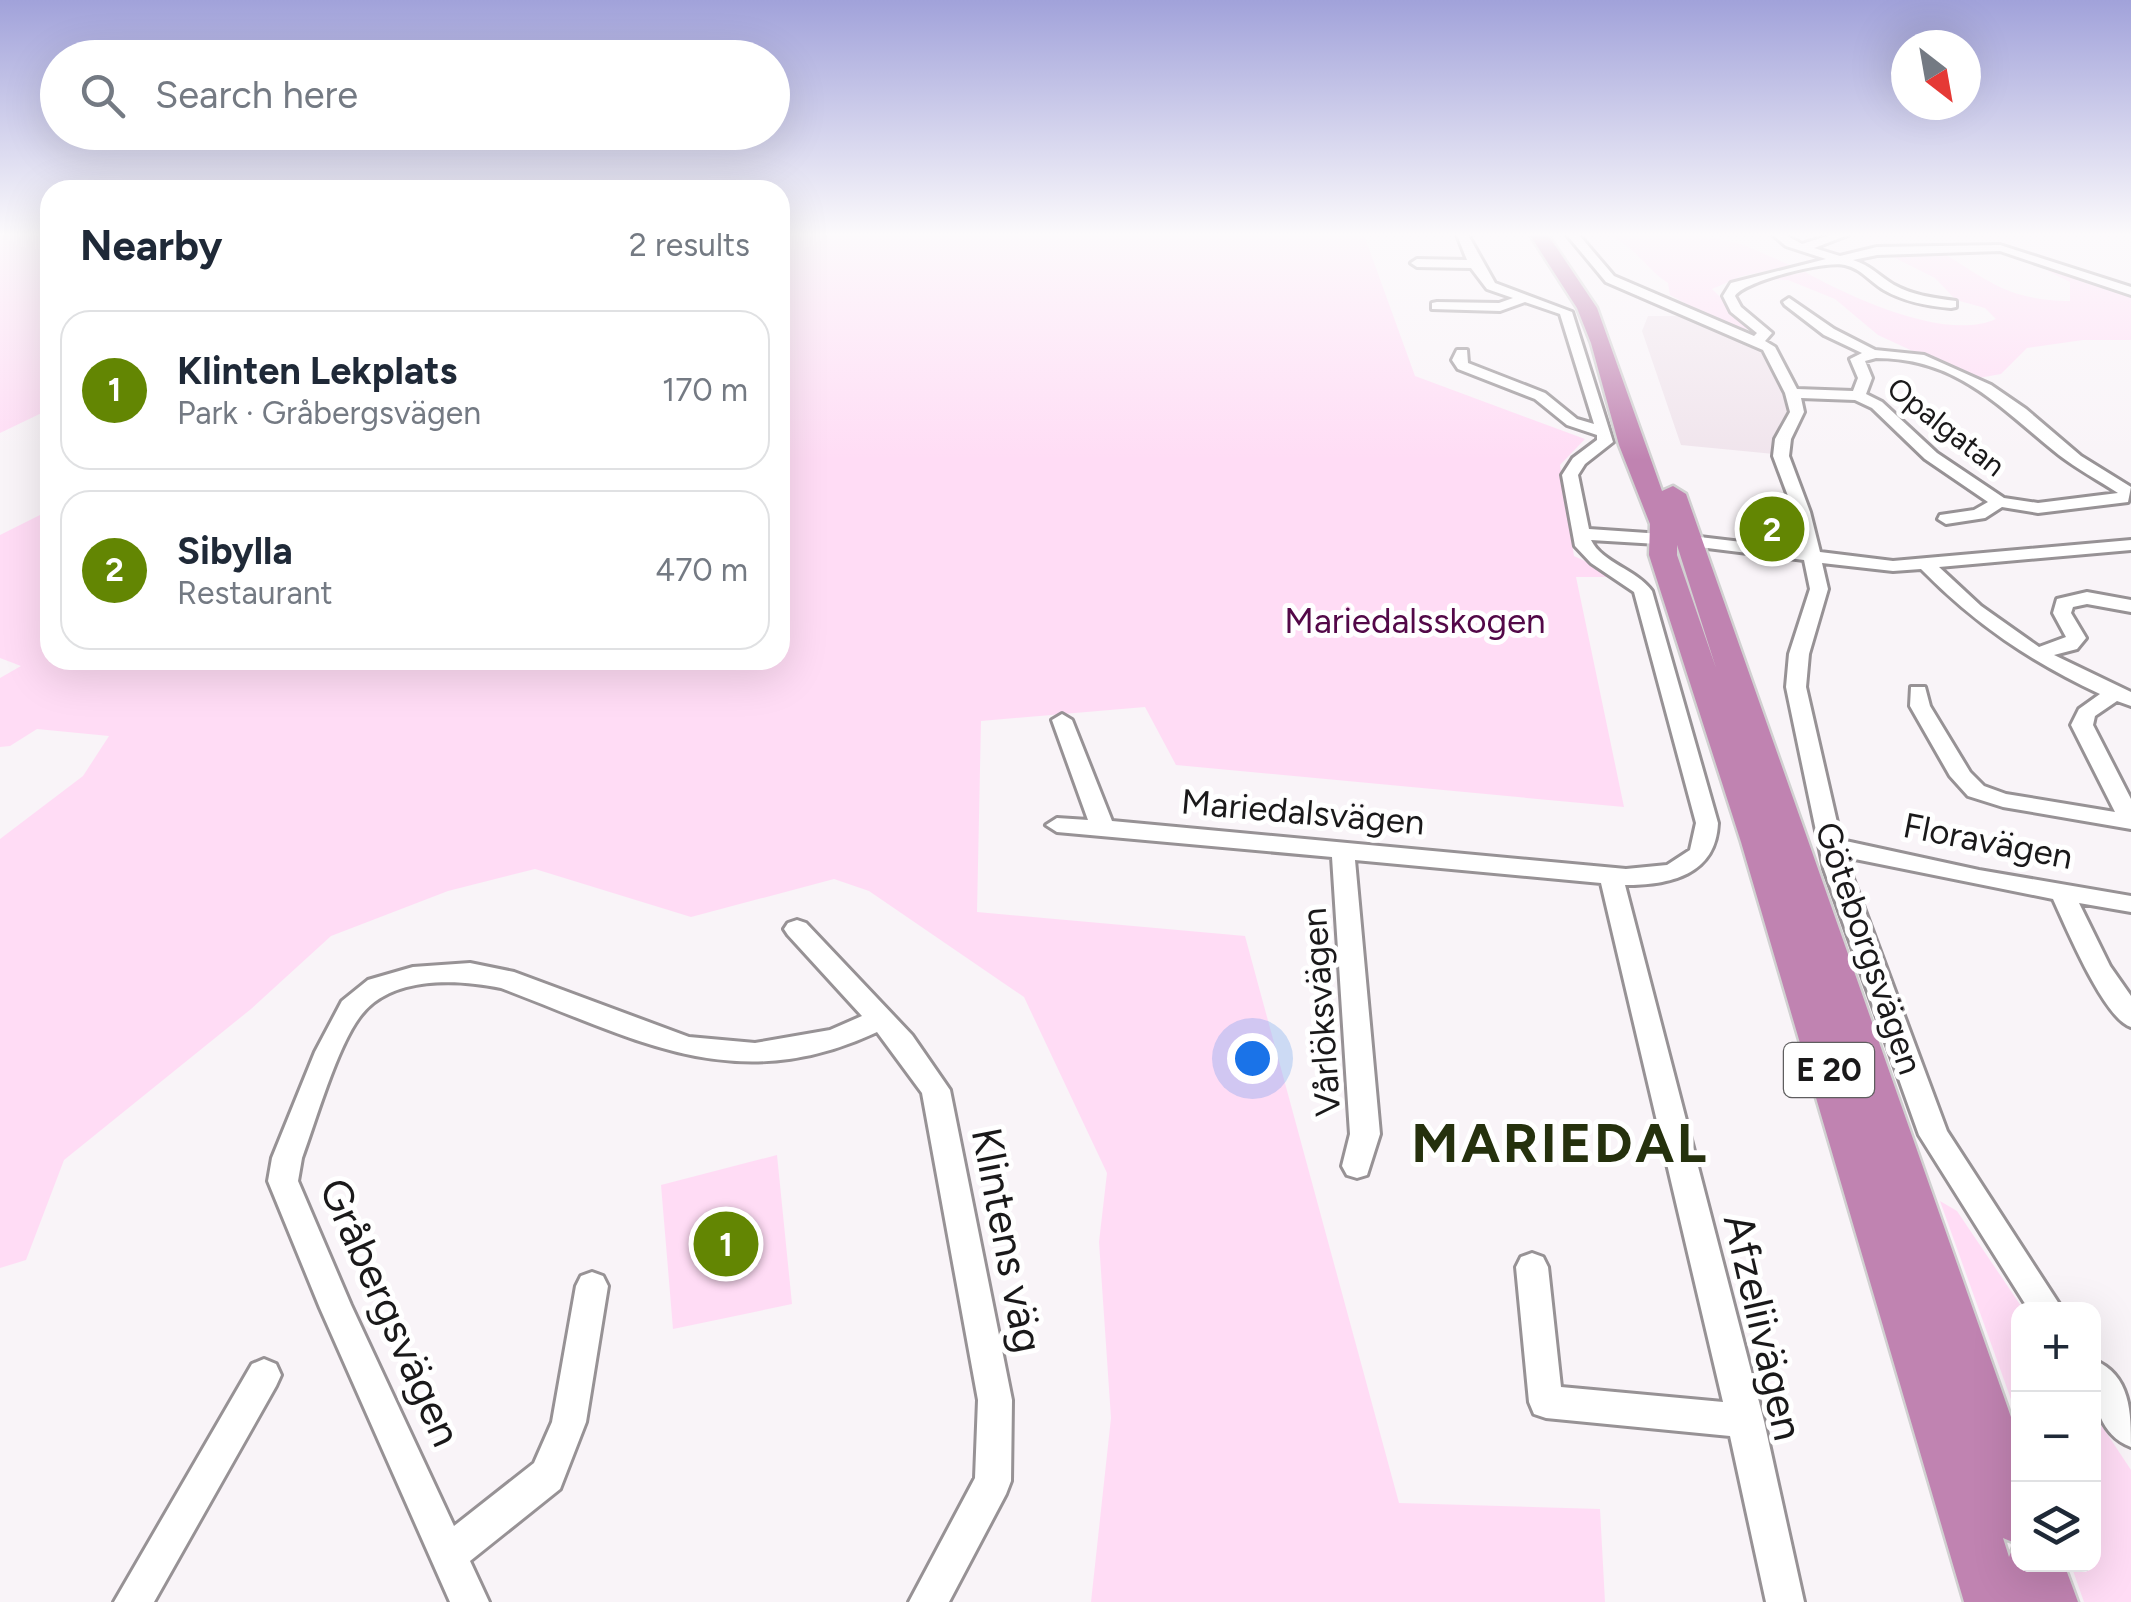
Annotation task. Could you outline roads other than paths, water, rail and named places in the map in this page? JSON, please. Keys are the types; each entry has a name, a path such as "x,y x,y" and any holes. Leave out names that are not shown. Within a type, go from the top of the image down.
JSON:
{"highway":[{"name":"E 20","path":"1586,310 1594,322 1631,445 1678,540"},
{"name":"E 20","path":"1602,310 1618,342 1678,540 2011,1496"},
{"name":"E 20","path":"1678,540 1663,555 1764,861 1994,1602"},
{"path":"2038,1572 2048,1602"}],"street":[{"path":"1439,310 1443,320"},
{"path":"1560,310 1566,312 1604,432 1605,442 1579,461 1570,475 1583,534 1589,554 1627,576 1643,591 1688,746 1709,838 1700,854 1665,878 1610,876"},
{"path":"1678,310 1771,350 1792,393"},
{"path":"1739,310 1766,333 1757,342"},
{"path":"1799,310 1829,332 1870,352"},
{"name":"Opalgatan","path":"1792,393 1858,396 1876,405 1931,456 1999,502 2038,508 2128,497 2127,492 2068,454 2023,414 1981,387 1908,352 1870,352 1857,358 1864,378 1858,396"},
{"path":"1462,353 1458,360 1463,366 1540,396 1572,422 1604,432"},
{"name":"Göteborgsvägen","path":"1792,393 1797,412 1782,439 1781,456 1802,512 1818,576 1817,604 1799,654 1796,687 1836,868 1934,1135 2042,1302"},
{"name":"Opalgatan","path":"1946,519 1979,514 1999,502"},
{"path":"1583,534 1927,565 2033,551 2131,545"},
{"path":"1927,565 1970,609 2033,654 2123,697"},
{"path":"2033,654 2070,644 2076,638 2062,613 2064,603 2087,598 2131,606"},
{"path":"1918,691 1920,706 1952,762 1976,790 2003,800 2131,822"},
{"path":"2123,697 2086,713 2082,725 2131,822"},
{"path":"1062,720 1102,828"},
{"name":"Mariedalsvägen","path":"1056,825 1610,876"},
{"name":"Floravägen","path":"1832,846 1979,878 2131,904"},
{"name":"Vårlöksvägen","path":"1343,852 1365,1134 1357,1166"},
{"name":"Afzeliivägen","path":"1610,876 1746,1420 1785,1602"},
{"path":"2061,891 2100,970 2131,1017"},
{"name":"Klintens väg","path":"797,929 902,1042 936,1090 995,1400 993,1481 928,1602"},
{"name":"Gråbergsvägen","path":"470,1602 336,1308 283,1181 288,1158 329,1052 351,1008 377,986 413,976 470,972 505,979 687,1047 755,1054 835,1040 878,1020"},
{"path":"1532,1268 1546,1402 1746,1420"},
{"path":"449,1554 547,1476 569,1422 592,1286"},
{"path":"133,1602 264,1375"},
{"path":"2101,1386 2131,1430"}],"place":[{"name":"Sibylla","path":"1772,529"},
{"name":"Klinten Lekplats","path":"726,1244"}],"district":[{"name":"MARIEDAL","path":"1560,1143"}],"park label":[{"name":"Mariedalsskogen","path":"1415,621"}]}
